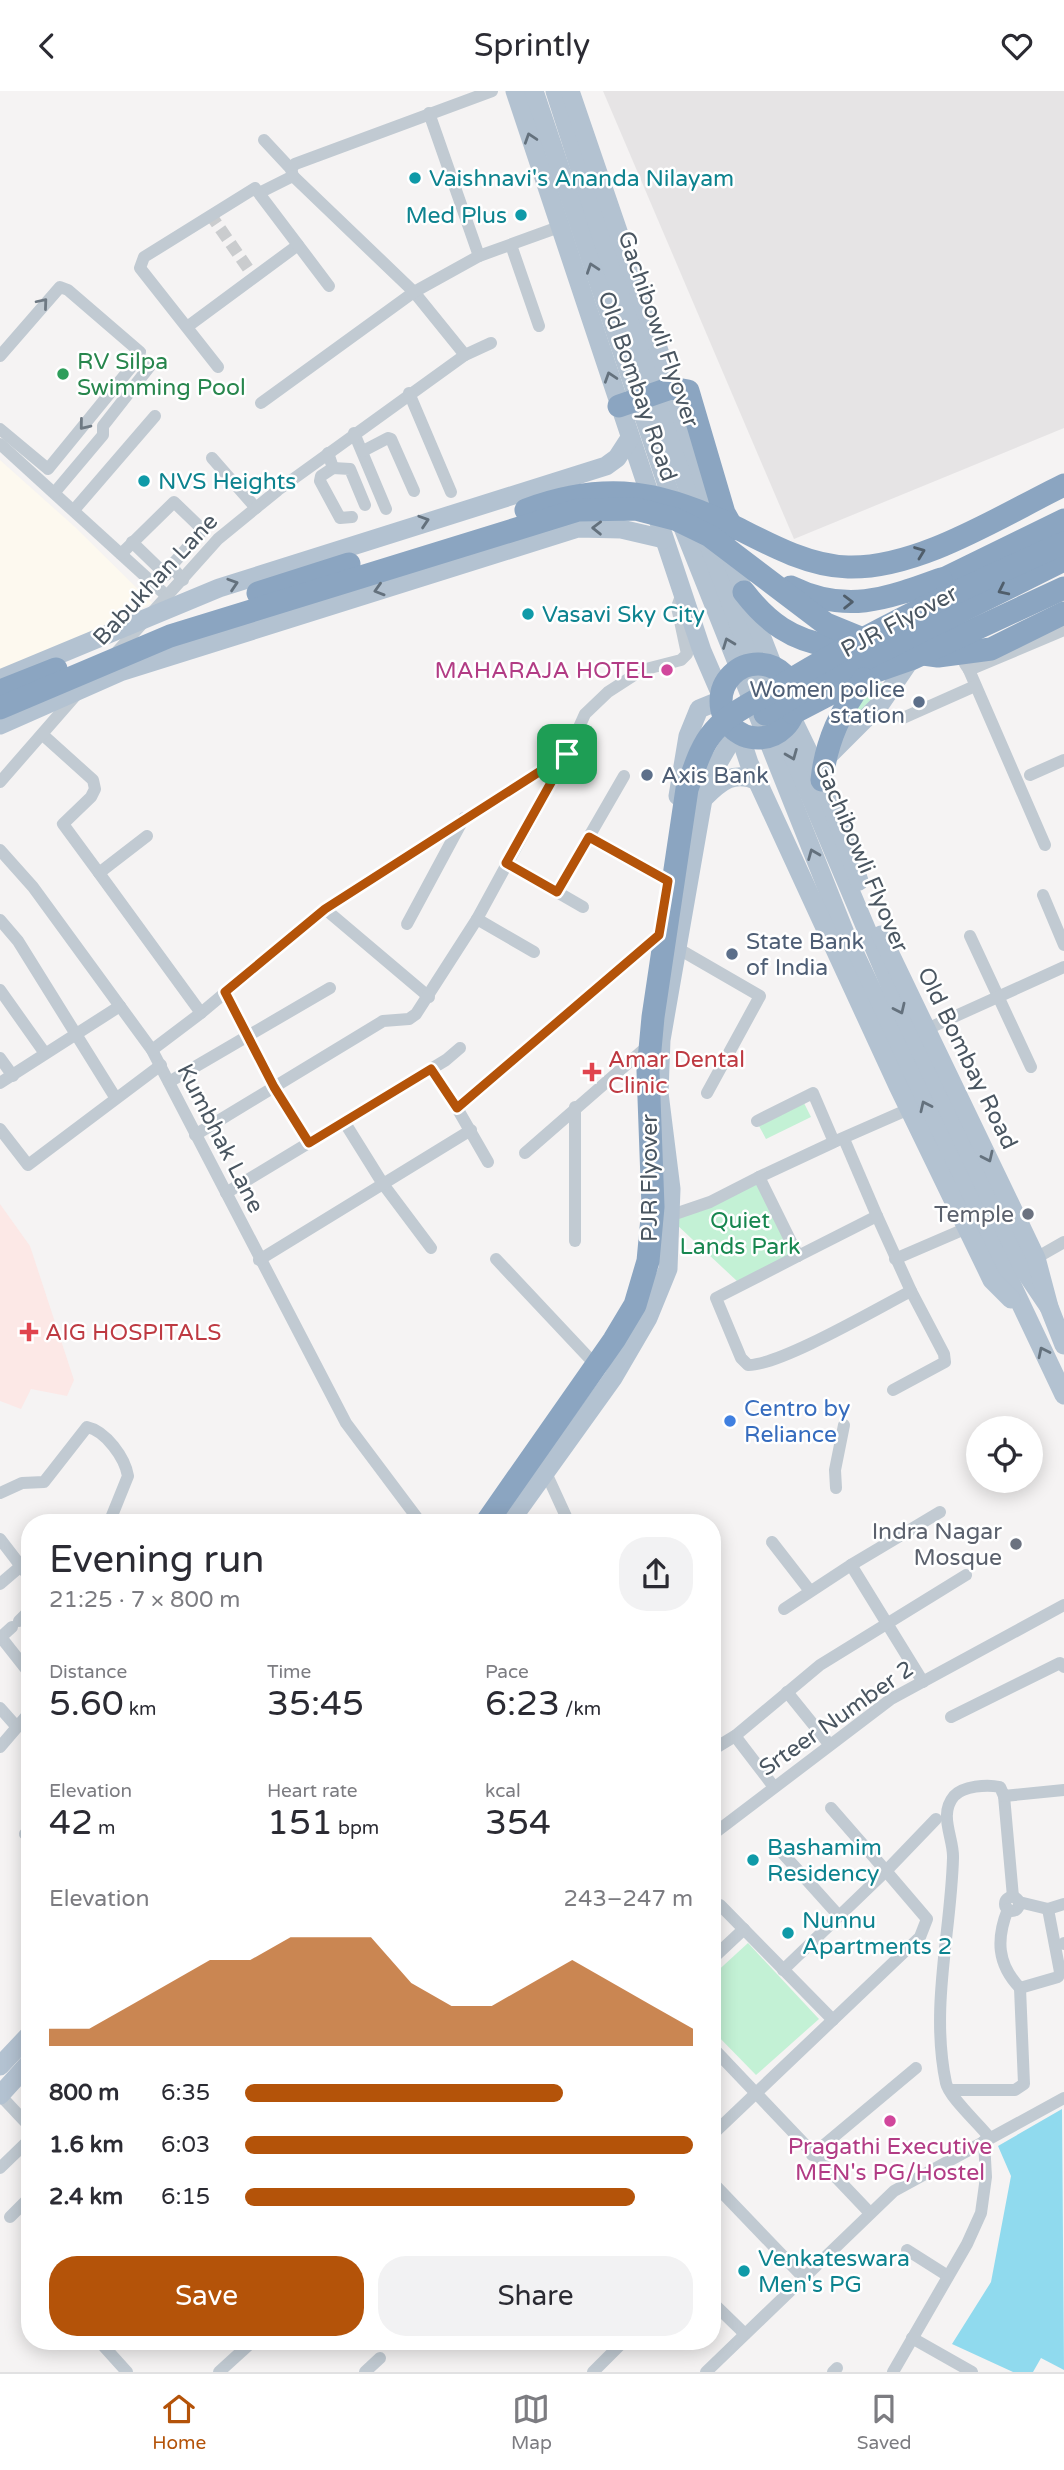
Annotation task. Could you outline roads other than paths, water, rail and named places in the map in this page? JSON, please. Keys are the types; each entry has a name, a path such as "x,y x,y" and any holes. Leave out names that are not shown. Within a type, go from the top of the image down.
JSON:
{"highway":[{"path":"619,406 670,388 688,391 724,513 761,567 783,583 827,602 857,602 899,593 941,579"},
{"path":"0,691 205,610 500,520 563,496 588,492 625,492 663,500 706,513 800,558 848,567 894,563 947,542 1064,485"},
{"path":"0,708 170,636 578,510 636,509 675,519 710,536 825,624 887,649 939,656 991,649 1064,613"},
{"path":"777,670 831,646 941,579 1064,520"},
{"name":"PJR Flyover","path":"492,1514 614,1340 635,1305 648,1261 653,1207 648,1071 653,1017 687,789 696,763 713,732 735,714 805,671 960,588 1064,543"},
{"name":"PJR Flyover","path":"504,1514 579,1411 631,1332 659,1269 664,1191 657,1123 677,914 702,773 725,738 807,688 1064,560"},
{"path":"792,714 793,690 777,670 756,664 733,673 721,698 724,717 738,732 749,737 771,736 780,730 792,714 868,674 911,659 1064,588"},
{"path":"744,592 761,615 783,632 809,643 831,646"},
{"path":"823,770 841,713 868,674"}],"main road":[{"name":"Old Bombay Road","path":"515,91 702,651 721,698"},
{"name":"Gachibowli Flyover","path":"534,91 640,408 734,658 876,1004 1022,1269 1049,1307 1064,1345"},
{"name":"Gachibowli Flyover","path":"555,91 692,501 751,656 874,951 1022,1269 1022,1310 1064,1395"},
{"path":"570,91 670,388 744,592 777,670"},
{"path":"0,679 172,601 606,466 617,458 630,437"},
{"path":"0,725 120,671 578,528 621,529 664,538"},
{"path":"823,770 881,703 911,659"},
{"path":"481,1514 590,1359 623,1304 639,1261 644,1218 642,1051 688,736 699,709 721,698"},
{"name":"Old Bombay Road","path":"792,714 823,770 855,873 885,944 928,1029 1022,1269"},
{"path":"738,732 909,1109 992,1280 1022,1310"},
{"path":"516,1514 547,1475 613,1378 648,1318 668,1269 671,1216 659,1093 661,1039 703,799 711,775 738,732"},
{"path":"703,799 729,777 744,775 758,781"},
{"path":"812,895 855,873"},
{"path":"0,2066 21,2044"},
{"path":"0,2095 21,2072"}],"street":[{"path":"263,196 289,175 296,164 492,91"},
{"path":"429,113 479,256"},
{"path":"264,140 289,175 414,292 465,355"},
{"path":"218,367 140,268 140,262 253,188 263,196 328,286"},
{"path":"261,403 414,292 479,256 559,227"},
{"path":"187,327 298,245"},
{"path":"510,245 539,326"},
{"path":"0,356 60,287 68,290 140,352 137,360 50,467 38,469"},
{"name":"Babukhan Lane","path":"0,782 91,676 172,601 183,580 218,539 409,393 465,355 491,343"},
{"path":"55,492 103,435 103,426 150,366"},
{"path":"409,393 451,492"},
{"path":"74,510 155,416"},
{"path":"0,429 18,451 38,469 55,492 172,601"},
{"path":"354,433 386,509"},
{"path":"363,451 388,438 391,439 414,491"},
{"path":"0,444 18,451"},
{"path":"328,453 333,468"},
{"path":"212,458 256,508"},
{"path":"352,517 340,518 320,481 321,476 333,468 350,469 365,505"},
{"path":"121,554 168,505 176,503 203,532 171,566 183,580"},
{"path":"132,542 166,575"},
{"path":"195,1135 383,1021 409,1019 429,997 477,919 567,754 585,714 608,692 642,670 681,660 687,654 677,607 682,592"},
{"path":"969,670 1064,630"},
{"path":"949,641 969,670 1045,845"},
{"path":"904,718 975,686"},
{"path":"43,735 93,781 95,789 91,797 63,824 201,1013"},
{"path":"152,1050 201,1013 325,909 567,754"},
{"path":"1030,775 1062,764"},
{"path":"557,892 624,776"},
{"path":"407,924 464,818"},
{"path":"99,873 147,836"},
{"path":"589,837 668,881"},
{"name":"Kumbhak Lane","path":"0,850 33,887 152,1050 346,1423 414,1514"},
{"path":"506,863 583,907"},
{"path":"1043,895 1064,945"},
{"path":"325,909 429,997"},
{"path":"477,919 534,952"},
{"path":"0,921 18,941 115,1097"},
{"path":"457,1108 659,935"},
{"path":"970,936 1031,1067"},
{"path":"677,948 760,996 707,1093"},
{"path":"928,1029 1064,967"},
{"path":"169,1082 330,988"},
{"path":"0,990 44,1052"},
{"path":"225,992 243,1040 309,1143"},
{"path":"0,1083 44,1052 120,1006"},
{"path":"226,1193 345,1123 460,1048"},
{"path":"525,1153 642,1051"},
{"path":"0,1058 13,1076"},
{"path":"0,1129 29,1165 115,1097 161,1065"},
{"path":"431,1069 471,1130 488,1162"},
{"path":"757,1121 813,1093 839,1140 895,1259 944,1354 945,1362 893,1390"},
{"path":"575,1107 575,1241"},
{"path":"644,1218 671,1216 710,1202 909,1109"},
{"path":"345,1123 383,1184 431,1248"},
{"path":"259,1260 471,1130"},
{"path":"759,1177 798,1256"},
{"path":"877,1216 716,1298 741,1358 748,1365 757,1365 806,1345 911,1291"},
{"path":"895,1259 967,1227"},
{"path":"1022,1269 1064,1242"},
{"path":"496,1259 590,1359"},
{"path":"835,1488 835,1470 844,1425"},
{"path":"0,1493 22,1483 44,1482 87,1427 95,1429 121,1456 128,1476 113,1514"},
{"path":"547,1475 565,1514"},
{"path":"784,1609 940,1512"},
{"path":"0,1539 21,1566 0,1584"},
{"path":"772,1542 810,1591"},
{"path":"851,1565 923,1682"},
{"path":"721,1744 820,1665 966,1575"},
{"name":"Srteer Number 2","path":"721,1828 891,1699 1064,1605"},
{"path":"21,1618 0,1636 21,1660"},
{"path":"951,1717 1060,1663 1064,1667"},
{"path":"787,1692 829,1744"},
{"path":"0,1708 16,1726"},
{"path":"0,1747 21,1721"},
{"path":"734,1736 774,1787"},
{"path":"892,2372 981,2214 987,2139 946,2085 940,2013 953,1847 945,1818 954,1796 967,1789 991,1785 1000,1787 1004,1796 1013,1903 1000,1930 1002,1956 1007,1974 1020,1988 1024,2084 1015,2090 950,2090"},
{"path":"1004,1796 1064,1790"},
{"path":"721,2126 920,1937 927,1919 831,1808"},
{"path":"783,1969 886,1871 936,1818"},
{"path":"777,1847 839,1916"},
{"path":"1013,1903 1048,1909 1064,1904"},
{"path":"721,1906 832,2020"},
{"path":"1020,1988 1054,1979 1060,1972 1048,1909"},
{"path":"721,1951 744,1929"},
{"path":"721,2056 870,2213"},
{"path":"812,2155 916,2068"},
{"path":"0,2095 21,2117"},
{"path":"706,2372 895,2190 1064,2098"},
{"path":"0,2168 21,2148"},
{"path":"721,2191 804,2278"},
{"path":"10,2217 21,2206"},
{"path":"907,2250 948,2276"},
{"path":"721,2311 745,2334"},
{"path":"912,2338 967,2371"},
{"path":"109,2350 127,2372"},
{"path":"219,2372 243,2350"},
{"path":"593,2372 615,2350"},
{"path":"365,2372 380,2358"}],"water":[{"path":"1062,2109 1064,2370 1041,2358 1033,2372 1013,2372 952,2344 991,2282 1011,2176 998,2146"}],"tunnel":[{"path":"210,214 254,277"}],"place":[{"name":"Vaishnavi's Ananda Nilayam","path":"415,178"},
{"name":"Med Plus","path":"521,215"},
{"name":"RV Silpa Swimming Pool","path":"63,374"},
{"name":"NVS Heights","path":"144,481"},
{"name":"Vasavi Sky City","path":"528,614"},
{"name":"MAHARAJA HOTEL","path":"667,670"},
{"name":"Women police station","path":"919,702"},
{"name":"Axis Bank","path":"647,775"},
{"name":"State Bank of India","path":"732,954"},
{"name":"Amar Dental Clinic","path":"592,1072"},
{"name":"Temple","path":"1028,1214"},
{"name":"AIG HOSPITALS","path":"29,1332"},
{"name":"Centro by Reliance","path":"730,1421"},
{"name":"Indra Nagar Mosque","path":"1016,1544"},
{"name":"Bashamim Residency","path":"753,1860"},
{"name":"Nunnu Apartments 2","path":"788,1933"},
{"name":"Pragathi Executive MEN's PG/Hostel","path":"890,2121"},
{"name":"Venkateswara Men's PG","path":"744,2271"}],"park label":[{"name":"Quiet Lands Park","path":"740,1233"}]}
